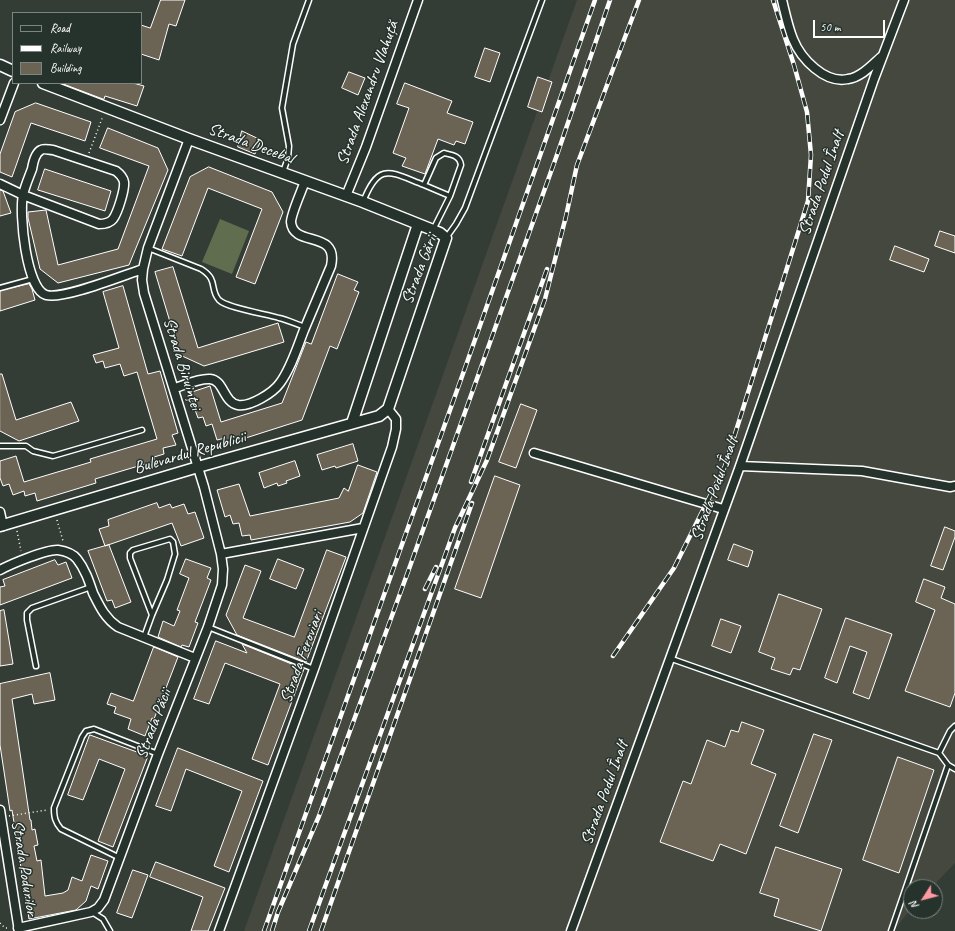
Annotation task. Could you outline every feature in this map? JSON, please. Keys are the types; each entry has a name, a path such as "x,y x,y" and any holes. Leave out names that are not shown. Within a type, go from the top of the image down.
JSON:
{"street":[{"name":"Strada Alexandru Vlahuță","path":"346,196 366,146 418,0"},
{"name":"Strada Podul Înalt","path":"782,0 793,39 805,58 819,72 826,76 832,79 849,79 866,70 883,55"},
{"name":"Strada Podul Înalt","path":"571,931 723,509 740,466 883,55 904,0"},
{"path":"0,65 12,71"},
{"path":"0,120 14,84"},
{"name":"Strada Decebal","path":"46,84 189,139 363,202 433,230 446,238"},
{"name":"Strada Biruinței","path":"189,139 148,248 142,280 144,293 175,388 198,467"},
{"path":"0,184 23,195 99,224 107,223 113,220 124,187 124,181 121,175 116,172 53,150 41,150 36,155 23,195 21,216 23,236 33,278 40,290 45,295 55,296 87,288 143,269"},
{"path":"175,388 209,379 214,380 220,385 231,402 237,405 243,405 271,392 280,384 293,358 333,259 330,247 298,234 292,228 291,220 305,181"},
{"name":"Strada Gării","path":"352,423 418,224"},
{"name":"Strada Gării","path":"388,409 446,238"},
{"path":"222,554 363,528 394,438 396,419 388,409"},
{"name":"Bulevardul Republicii","path":"2,526 198,467 379,416 388,409"},
{"path":"534,453 723,509"},
{"path":"740,466 862,472 950,487 955,486"},
{"name":"Strada Păcii","path":"91,912 98,908 104,900 158,754 208,627 222,585 222,554 198,467"},
{"path":"0,512 2,526"},
{"name":"Strada Feroviari","path":"219,931 314,669 363,528"},
{"path":"0,570 23,560 57,550 67,552 77,558 87,576 102,612 110,622 118,627 195,658"},
{"name":"Strada Podurilor","path":"1,814 19,929"},
{"path":"19,929 91,912"}],"lane":[{"path":"283,173 290,146 282,108 293,44 309,0"},
{"name":"Strada Gării","path":"446,238 465,208 542,0"},
{"path":"424,185 436,158 444,153 455,155 460,160 461,165 450,196 433,230"},
{"path":"363,202 369,186 374,179 384,174 392,173 450,196"},
{"path":"148,248 209,273 213,282 215,293 219,300 230,305 279,318 305,327"},
{"path":"0,288 33,278"},
{"path":"0,446 26,446 33,451 53,456 142,430"},
{"path":"144,637 175,554 173,542 170,539 140,548 130,553 130,558 152,615"},
{"path":"36,666 27,613 32,608 91,587"},
{"path":"208,627 314,669"},
{"path":"670,658 939,753 948,765 955,769"},
{"path":"939,753 950,731 955,726"},
{"path":"120,858 61,829 56,824 54,808 82,737 86,731 94,729 158,754"},
{"path":"891,931 948,765"},
{"path":"91,912 103,919 110,931"}],"path":[{"path":"86,161 106,108"},
{"path":"54,510 62,538"},
{"path":"15,522 23,560"},
{"path":"1,814 54,808"}],"shaded area":[{"path":"577,0 955,0 955,863 940,879 903,879 903,919 893,931 244,931"}],"green space":[{"path":"220,219 249,231 232,274 202,262"}],"building":[{"path":"161,0 185,0 176,26 169,24 159,60 142,54 142,25 150,28"},
{"path":"485,48 500,53 490,82 475,77"},
{"path":"349,72 365,78 358,95 342,88"},
{"path":"538,77 552,82 542,112 528,107"},
{"path":"405,83 452,101 447,113 473,122 465,144 456,141 454,145 438,139 425,174 402,166 406,158 393,153 409,108 397,104"},
{"path":"64,84 137,84 144,86 137,106 105,96 104,99"},
{"path":"36,103 91,122 85,141 31,123 12,177 0,172 0,154 15,112"},
{"path":"108,128 158,148 168,170 129,265 58,283 40,269 28,218 28,212 46,210 58,265 118,249 149,166 100,148"},
{"path":"242,131 261,140 255,154 238,147"},
{"path":"209,167 272,192 283,212 255,284 236,277 262,209 208,188 182,256 162,249 190,177"},
{"path":"45,169 111,191 105,211 38,190"},
{"path":"0,190 3,191 11,213 0,216"},
{"path":"940,231 955,236 955,253 935,246"},
{"path":"895,246 929,259 924,272 890,260"},
{"path":"173,267 198,348 278,323 284,342 204,366 180,355 155,272"},
{"path":"338,274 358,282 354,290 359,292 337,349 330,346 302,420 227,444 225,438 217,440 212,424 206,426 203,417 198,418 189,393 210,386 221,422 282,403 306,342 311,344"},
{"path":"29,284 35,300 0,311 0,291"},
{"path":"123,286 148,374 160,371 178,433 172,435 176,445 163,448 164,454 154,457 155,461 95,479 96,483 37,501 35,493 25,496 24,491 13,495 9,484 3,486 0,478 0,461 16,456 24,482 91,462 90,459 157,439 137,372 124,376 120,364 105,368 103,361 96,363 93,355 119,348 103,292"},
{"path":"0,374 2,374 16,420 71,402 79,421 19,441 0,431"},
{"path":"521,404 537,410 516,468 499,462"},
{"path":"353,444 358,461 336,468 335,466 322,470 317,455"},
{"path":"295,461 300,476 286,481 287,483 278,486 277,483 264,488 259,473"},
{"path":"358,465 377,472 363,513 350,522 251,540 250,535 242,536 239,523 233,524 230,515 225,517 217,490 239,484 250,516 339,498 344,488 348,491"},
{"path":"495,476 520,485 481,598 455,589"},
{"path":"157,503 159,508 170,504 172,508 184,504 188,514 195,512 204,538 181,546 172,523 105,546 99,529 109,526 108,520"},
{"path":"945,527 955,531 955,537 943,570 931,566"},
{"path":"734,544 753,551 748,567 728,560"},
{"path":"109,545 131,602 115,608 112,600 107,601 88,551"},
{"path":"327,550 346,557 306,662 237,635 226,615 245,565 261,571 243,618 294,637"},
{"path":"186,559 211,568 207,578 211,580 195,622 198,623 189,647 182,645 181,647 158,637 163,621 174,626 180,611 177,610 189,578 180,574"},
{"path":"278,559 304,569 296,589 270,579"},
{"path":"55,560 58,565 66,562 72,578 0,605 0,587 5,586 3,580"},
{"path":"924,579 945,587 941,598 955,604 955,693 950,707 905,691 935,610 916,602"},
{"path":"779,594 822,609 800,670 793,668 790,675 771,669 775,658 759,652"},
{"path":"4,610 13,664 0,666 0,611"},
{"path":"846,618 892,634 869,699 853,693 867,652 850,646 837,683 825,678"},
{"path":"721,619 741,626 731,653 712,646"},
{"path":"216,641 247,653 242,644 304,669 268,765 252,759 280,684 225,663 209,704 194,699"},
{"path":"154,647 178,657 154,719 152,718 145,736 128,729 131,719 114,713 116,707 107,704 111,693 133,701"},
{"path":"50,673 55,700 34,704 32,694 12,699 30,820 32,830 35,829 38,845 34,846 37,861 41,860 45,896 63,893 68,890 72,877 82,881 91,855 108,861 98,889 91,886 86,901 76,910 29,919 0,745 0,684"},
{"path":"742,722 764,730 751,764 776,774 746,854 720,844 713,861 660,842 683,781 691,784 707,740 725,747 731,730 738,732"},
{"path":"814,734 832,740 798,833 780,826"},
{"path":"90,735 148,756 113,847 98,841 125,769 99,759 83,800 68,795"},
{"path":"178,748 263,781 229,872 214,866 242,791 186,769 171,811 156,806"},
{"path":"898,757 934,770 899,873 863,860"},
{"path":"776,847 842,869 821,931 774,916 779,899 760,893"},
{"path":"156,862 225,888 208,931 191,931 203,897 150,877"},
{"path":"133,870 148,875 132,918 117,913"}],"railway":[{"path":"264,931 595,0"},
{"path":"272,931 278,912 319,816 409,569 558,152 610,0"},
{"path":"565,221 577,165 639,0"},
{"path":"613,656 674,568 725,466 808,201 811,155 807,112 794,65 773,0"},
{"path":"309,931 455,528 487,460 545,299 566,216"},
{"path":"471,482 547,269"},
{"path":"321,931 472,503"},
{"path":"425,589 436,567"}]}
